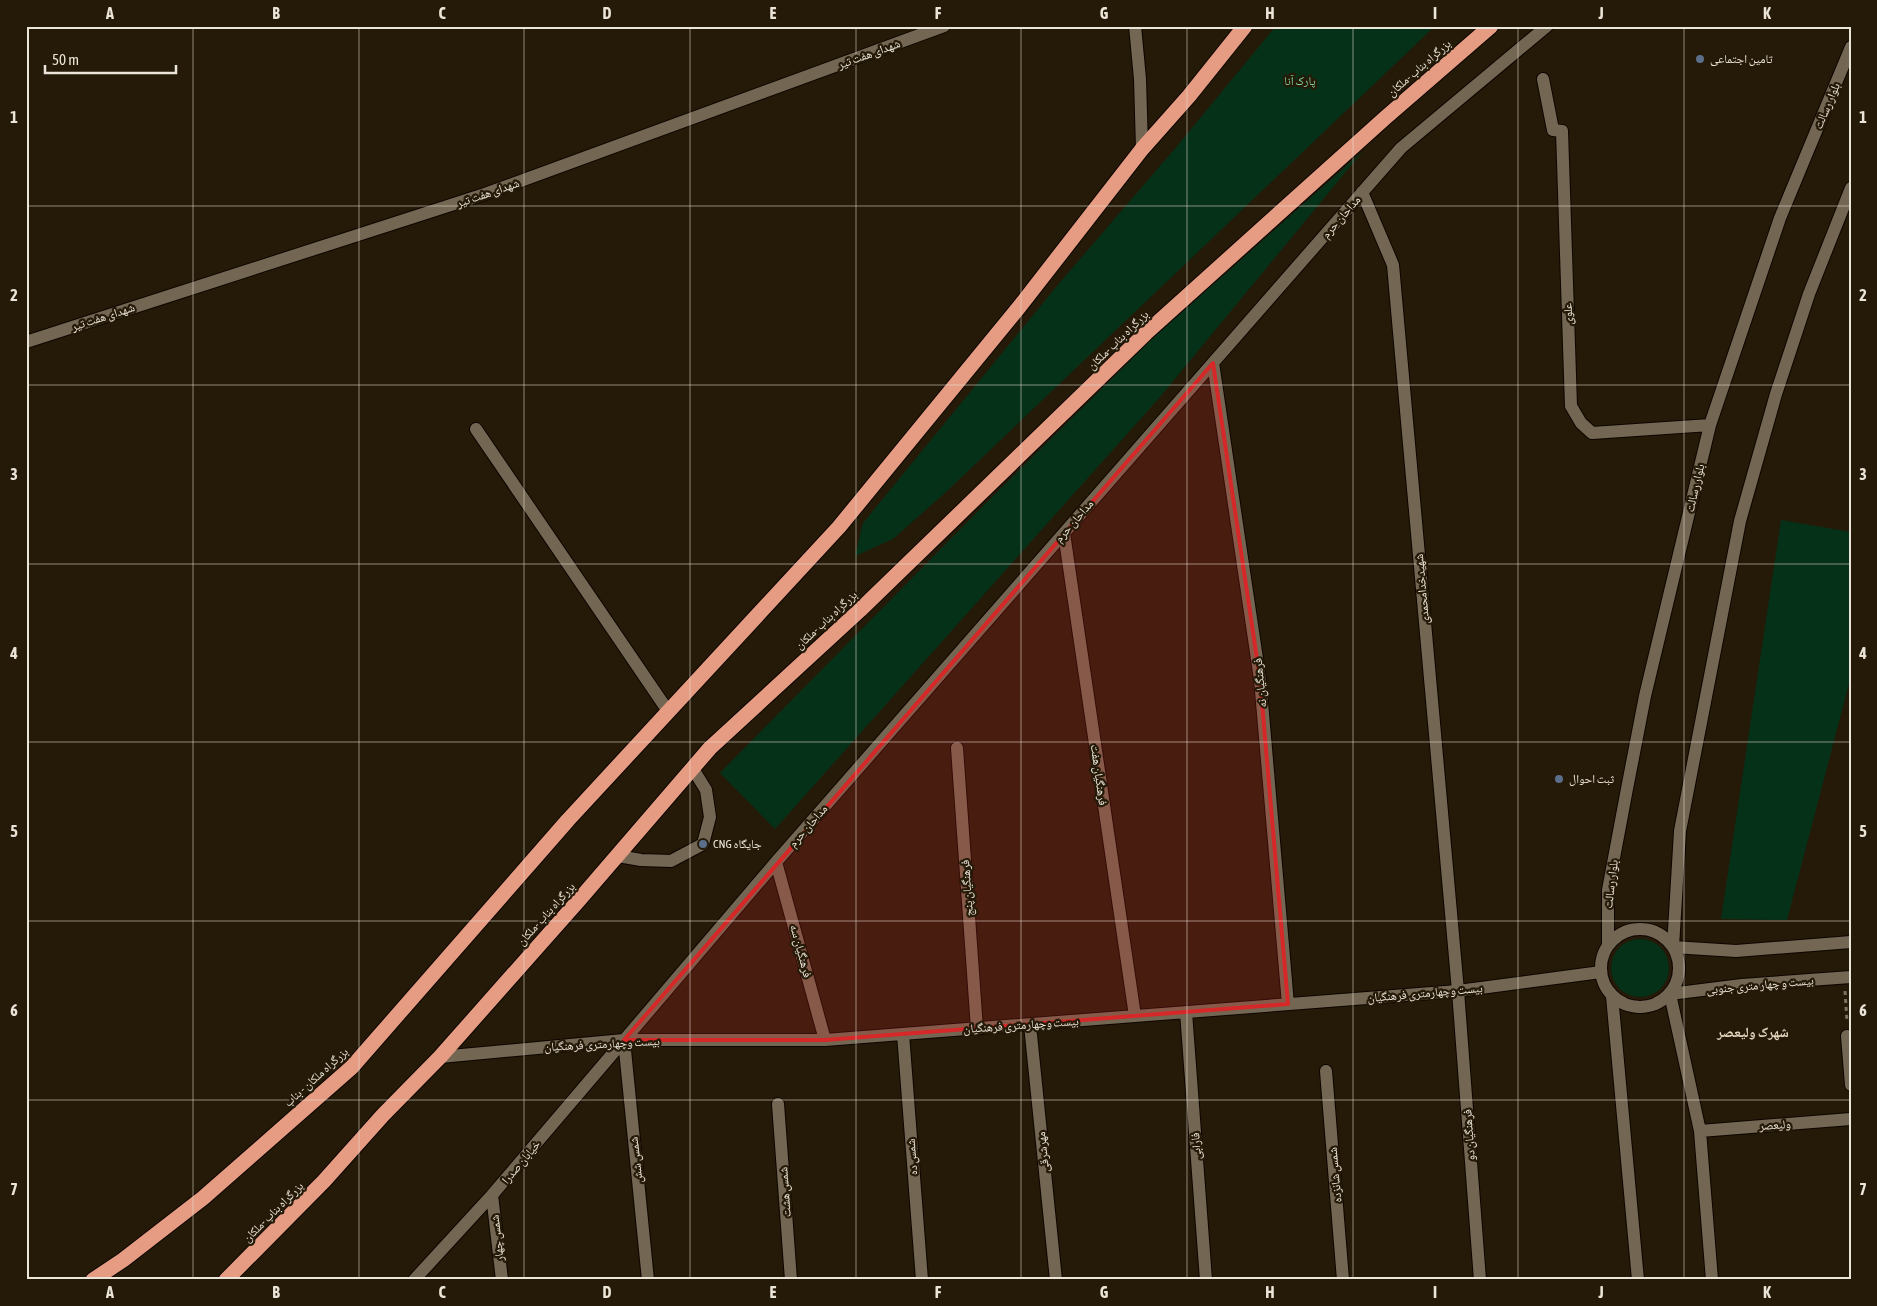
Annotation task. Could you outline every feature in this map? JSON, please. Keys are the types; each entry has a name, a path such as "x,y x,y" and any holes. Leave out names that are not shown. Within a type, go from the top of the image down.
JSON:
{"highway":[{"path":"668,711 839,527 1020,306 1142,150 1189,96 1244,26"},
{"name":"بزرگراه بناب -ملکان","path":"226,1280 324,1181 383,1115 440,1057 618,856 710,748 860,610 1146,333 1490,26"},
{"name":"بزرگراه ملکان - بناب","path":"93,1280 123,1260 204,1198 352,1067 568,820 668,711"}],"street":[{"name":"شهدای هفت تیر","path":"26,342 486,194 944,26"},
{"path":"1135,26 1140,79 1142,150"},
{"name":"مداحان حرم","path":"624,1040 776,862 1400,148 1547,26"},
{"name":"بلوار رسالت","path":"1608,946 1608,890 1645,696 1710,425 1780,218 1851,47"},
{"name":"علوی","path":"1543,79 1554,130 1562,132 1571,406 1581,424 1592,433 1710,425"},
{"path":"1673,947 1680,831 1740,522 1776,394 1803,312 1851,188"},
{"name":"شهیدخدامحمدی","path":"1362,192 1393,266 1458,991"},
{"name":"فرهنگیان نه","path":"1213,363 1260,679 1288,1004"},
{"path":"476,429 668,711"},
{"name":"فرهنگیان هفت","path":"1064,534 1135,1016"},
{"name":"فرهنگیان پنج","path":"957,748 977,1028"},
{"path":"618,856 641,860 671,861 703,844 710,817 706,790 693,769"},
{"name":"فرهنگیان سه","path":"776,862 825,1040"},
{"path":"1640,929 1653,931 1664,937 1673,947 1678,958 1680,971 1677,983 1670,994 1660,1002 1648,1007 1635,1007 1623,1004 1612,996 1605,985 1601,972 1602,959 1608,946 1616,937 1628,931 1640,929"},
{"path":"1673,947 1736,952 1851,942"},
{"name":"بیست وچهارمتری فرهنگیان","path":"440,1057 624,1040 825,1040 1030,1025 1458,991 1601,972"},
{"name":"بیست و چهار متری جنوبی","path":"1670,994 1742,985 1848,977"},
{"name":"فرهنگیان دو","path":"1458,991 1480,1280"},
{"path":"1670,994 1700,1130 1712,1280"},
{"path":"1612,996 1638,1280"},
{"name":"فارابی","path":"1186,1012 1206,1280"},
{"name":"مهرشرقی","path":"1030,1025 1056,1280"},
{"name":"شمس ده","path":"903,1034 922,1280"},
{"path":"1848,1036 1851,1085"},
{"name":"خیابان صدرا","path":"414,1280 492,1195 624,1040"},
{"name":"شمس شش","path":"624,1040 648,1280"},
{"name":"شمس شانزده","path":"1326,1070 1343,1280"},
{"name":"شمس هشت","path":"778,1104 791,1280"},
{"name":"ولیعصر","path":"1700,1130 1851,1119"},
{"name":"شمس چهار","path":"492,1195 502,1280"}],"path":[{"path":"1848,977 1848,1036"}],"highlighted area":[{"path":"1213,363 1260,679 1288,1004 825,1040 624,1040"}],"green space":[{"name":"پارک آنا","path":"1276,26 1435,26 945,493 893,539 855,556 863,523 1056,287 1178,145"},
{"path":"1363,151 1160,397 775,829 720,773 986,503 1152,339"},
{"path":"1781,520 1851,532 1851,676 1787,920 1721,919"},
{"path":"1634,939 1646,939 1661,947 1669,962 1669,974 1661,989 1646,997 1634,997 1619,989 1611,974 1611,962 1619,947"}],"place":[{"name":"تامین اجتماعی","path":"1700,59"},
{"name":"ثبت احوال","path":"1559,779"},
{"name":"CNG جایگاه","path":"703,844"}],"district":[{"name":"شهرک ولیعصر","path":"1753,1032"}]}
